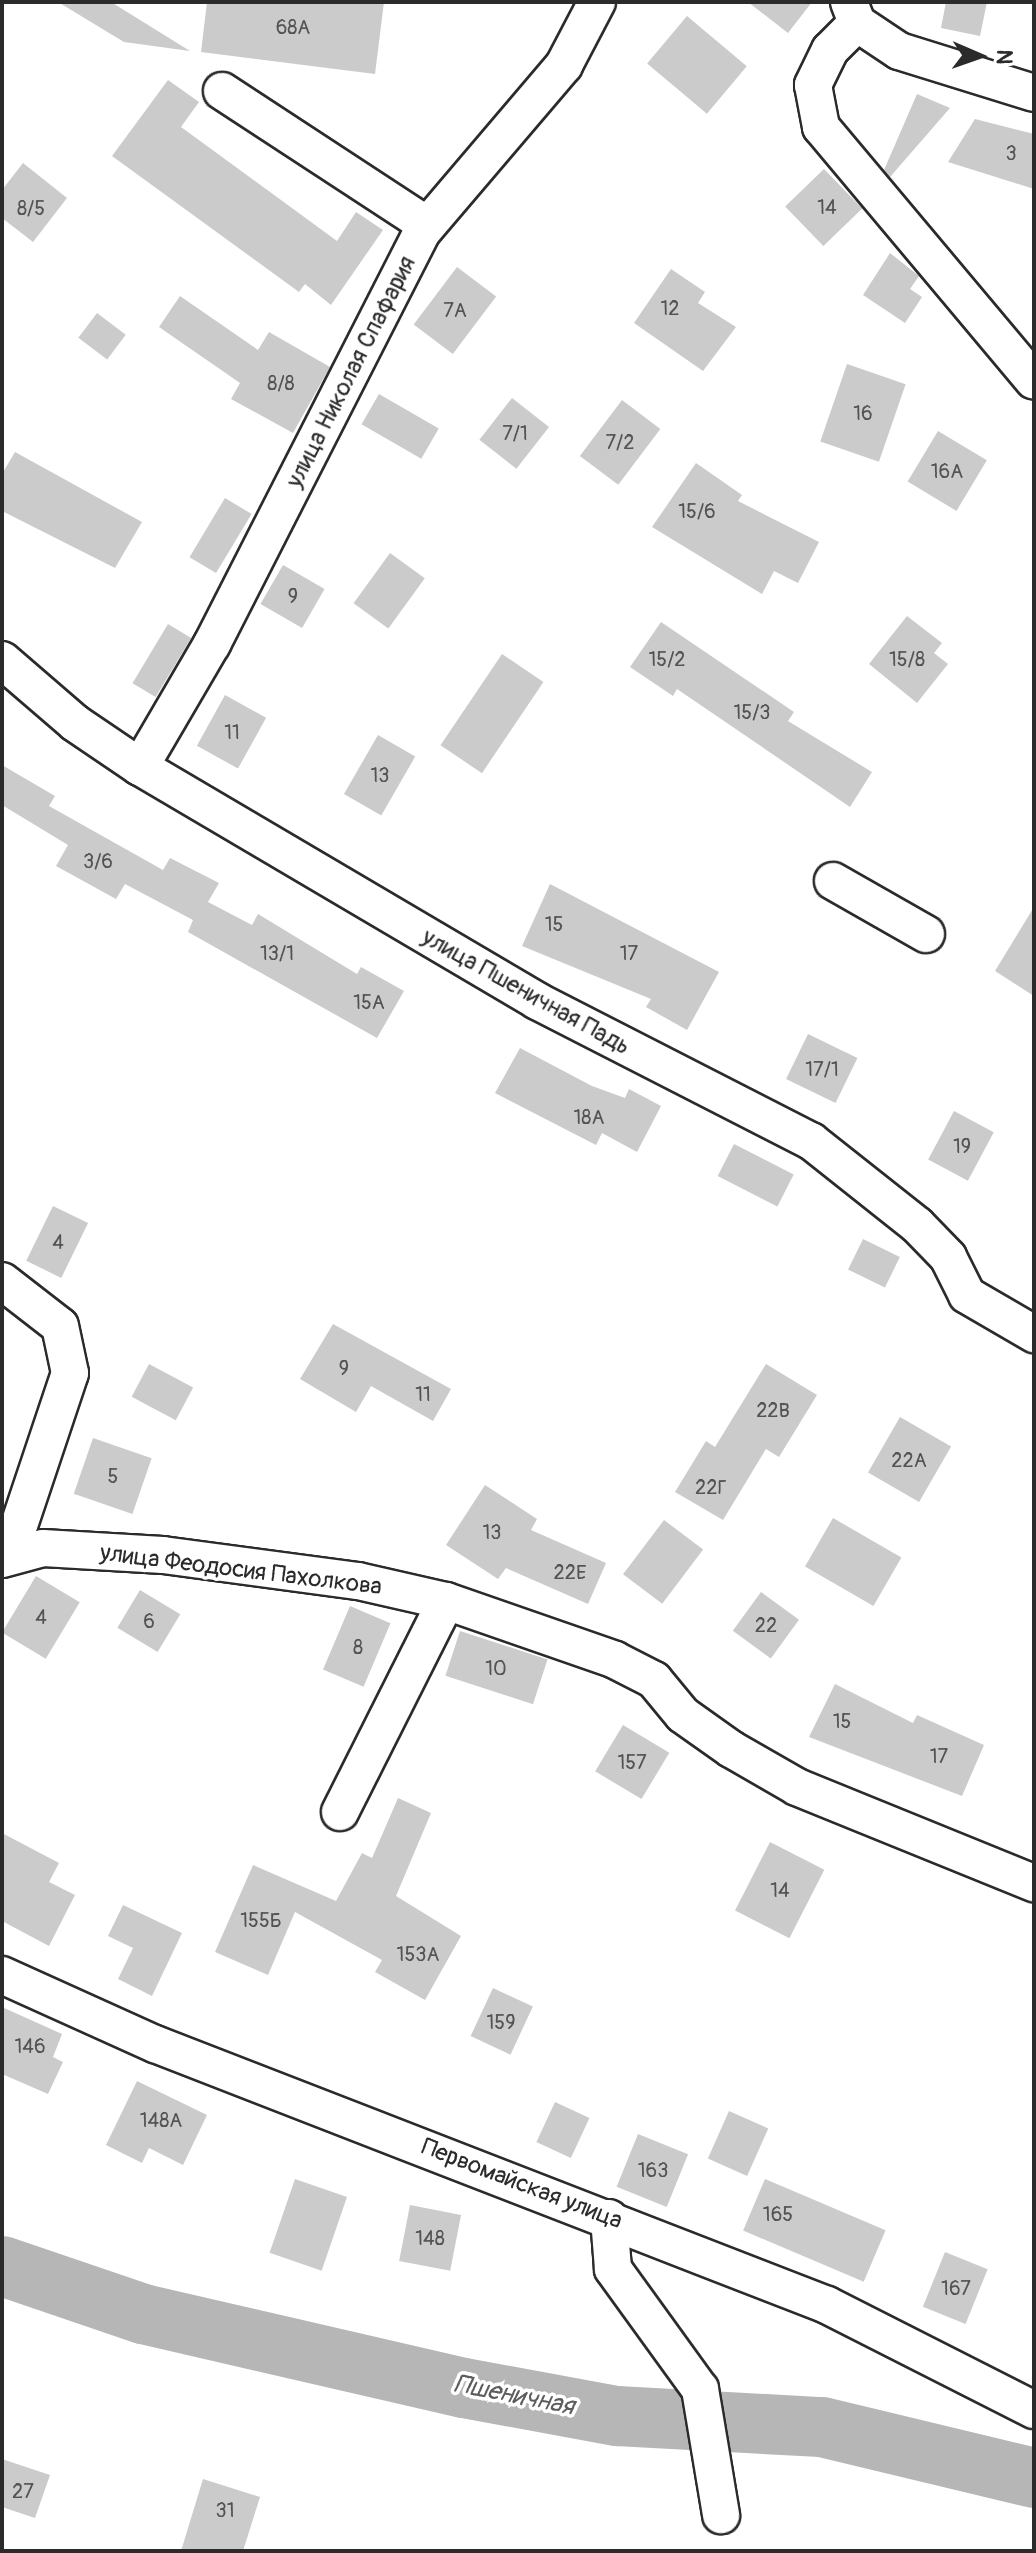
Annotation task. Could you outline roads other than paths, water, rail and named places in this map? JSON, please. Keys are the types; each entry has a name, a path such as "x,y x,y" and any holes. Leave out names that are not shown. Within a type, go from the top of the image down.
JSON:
{"street":[{"name":"улица Николая Спафария","path":"140,767 427,225 564,65 597,2"},
{"path":"1034,93 899,51 853,13 813,85 821,127 1034,381"},
{"path":"222,91 427,225"},
{"name":"улица Пшеничная Падь","path":"2,660 75,723 140,767 537,1001 811,1141 917,1225 948,1257 967,1295 1034,1334"},
{"path":"833,881 926,934"},
{"path":"2,1281 60,1326 70,1373 6,1557"},
{"name":"улица Феодосия Пахолкова","path":"6,1557 43,1548 163,1555 358,1581 446,1601 615,1660 654,1680 683,1715 731,1749 797,1787 1034,1883"},
{"path":"340,1812 446,1601"},
{"name":"Первомайская улица","path":"2,1975 155,2044 827,2305 1029,2401"},
{"path":"609,2218 613,2269 700,2389 721,2515"}],"waterway":[{"name":"Пшеничная","path":"2,2266 143,2314 464,2388 617,2416 822,2427 1034,2478"}]}
